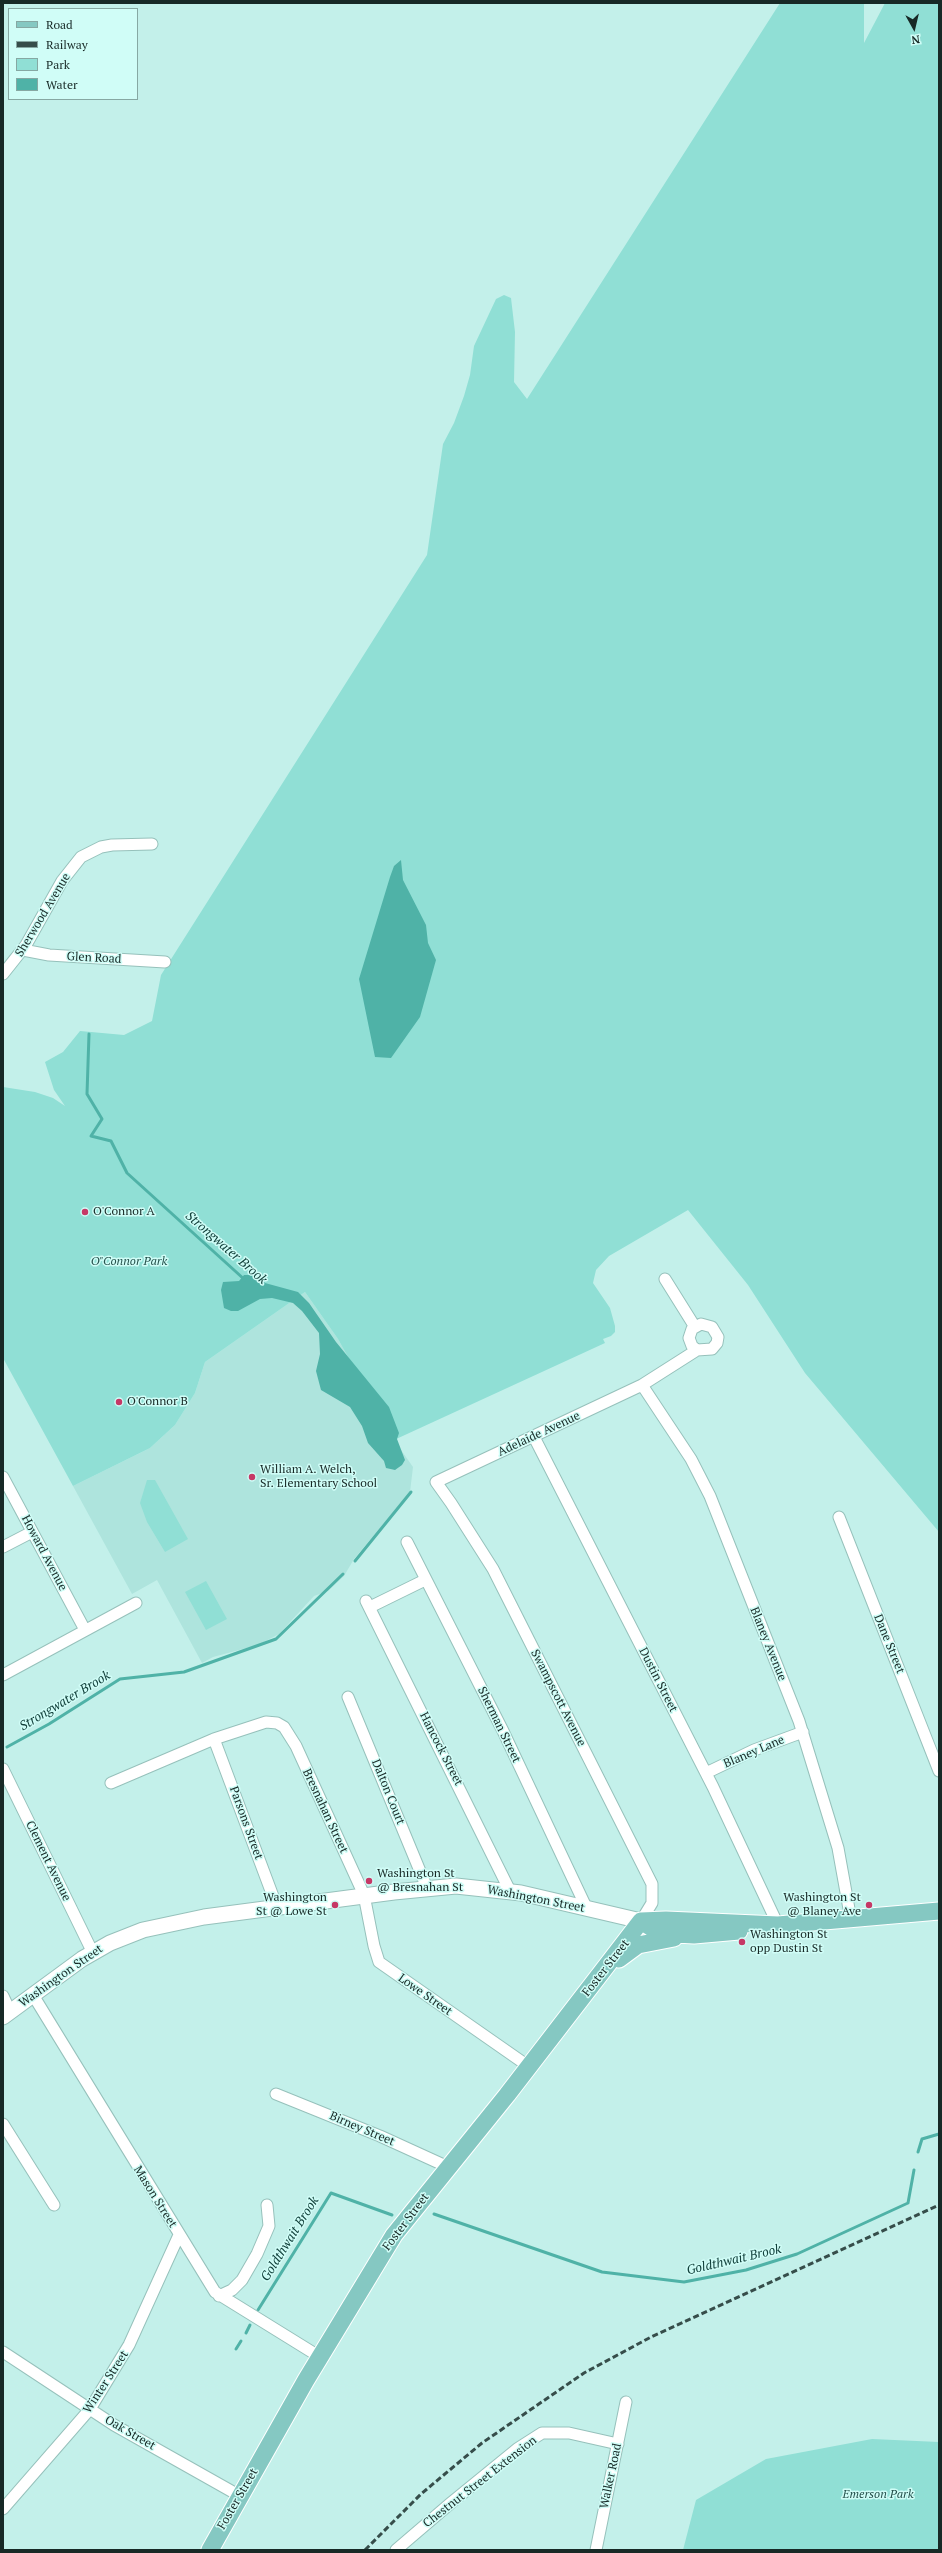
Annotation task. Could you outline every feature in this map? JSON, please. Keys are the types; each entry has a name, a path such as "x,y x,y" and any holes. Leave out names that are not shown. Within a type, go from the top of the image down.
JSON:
{"main road":[{"name":"Washington Street","path":"7,2014 93,1953 128,1936 170,1923 364,1895 456,1886 510,1891 641,1921 666,1920 778,1925"},
{"name":"Washington Street","path":"641,1921 657,1931 694,1936 778,1925 851,1920 939,1911"},
{"name":"Foster Street","path":"210,2550 320,2357 394,2236 641,1921"},
{"path":"603,1971 638,1946 694,1936"}],"street":[{"name":"Sherwood Avenue","path":"3,974 23,950 62,881 81,857 101,847 112,845 152,844"},
{"name":"Glen Road","path":"23,950 49,956 165,962"},
{"path":"665,1280 694,1328"},
{"path":"701,1324 712,1327 718,1337 712,1349 697,1350 692,1346 689,1338 694,1328 701,1324"},
{"name":"Adelaide Avenue","path":"436,1482 642,1385 697,1350"},
{"name":"Blaney Avenue","path":"642,1385 691,1459 710,1496 803,1732 838,1848 851,1920"},
{"name":"Dustin Street","path":"534,1437 706,1773 778,1925"},
{"name":"Howard Avenue","path":"3,1477 85,1630"},
{"name":"Swampscott Avenue","path":"436,1482 452,1503 493,1569 652,1884 652,1903 641,1921"},
{"name":"Dane Street","path":"839,1518 939,1771"},
{"path":"3,1547 32,1532"},
{"name":"Sherman Street","path":"407,1542 503,1731 587,1909"},
{"name":"Hancock Street","path":"425,1580 368,1604 510,1891"},
{"path":"3,1675 136,1603"},
{"name":"Dalton Court","path":"348,1697 427,1888"},
{"name":"Bresnahan Street","path":"214,1739 266,1722 277,1723 284,1727 296,1746 364,1895"},
{"name":"Blaney Lane","path":"706,1773 754,1750 803,1732"},
{"path":"111,1783 214,1739"},
{"name":"Parsons Street","path":"214,1739 277,1907"},
{"name":"Clement Avenue","path":"3,1769 93,1953"},
{"name":"Lowe Street","path":"364,1895 374,1946 380,1962 384,1967 528,2066"},
{"name":"Mason Street","path":"33,1995 179,2235 219,2296 320,2357"},
{"path":"3,1996 7,2014"},
{"name":"Birney Street","path":"276,2094 380,2136 448,2167"},
{"path":"3,2124 54,2205"},
{"path":"219,2296 232,2290 242,2280 257,2254 269,2226 267,2205"},
{"name":"Winter Street","path":"3,2509 90,2409 129,2345 179,2235"},
{"name":"Oak Street","path":"3,2352 90,2409 240,2496"},
{"name":"Walker Road","path":"596,2550 626,2402"},
{"name":"Chestnut Street Extension","path":"396,2550 517,2449 542,2433 569,2433 618,2444"}],"shaded area":[{"name":"William A. Welch, Sr. Elementary School","path":"305,1292 338,1339 394,1440 413,1467 410,1492 354,1559 344,1576 328,1591 314,1596 279,1634 258,1645 213,1657 202,1663 157,1580 132,1594 73,1486 150,1448 175,1425 195,1393 205,1362"}],"green space":[{"name":"O\"Connor Park","path":"780,3 864,3 864,43 885,3 939,3 939,1532 805,1373 748,1285 688,1210 609,1256 596,1270 593,1283 610,1308 615,1326 615,1332 611,1336 603,1339 605,1343 394,1440 338,1339 305,1292 205,1362 195,1393 175,1425 150,1448 73,1486 3,1358 3,1087 35,1092 53,1098 65,1106 54,1090 45,1062 63,1052 80,1031 124,1035 152,1021 161,975 427,555 443,444 454,423 464,396 470,375 474,346 496,299 504,295 511,298 515,332 514,382 527,399"},
{"path":"147,1480 155,1480 188,1539 165,1552 147,1522 140,1503"},
{"path":"206,1581 227,1619 206,1630 185,1592"},
{"name":"Emerson Park","path":"872,2439 939,2442 939,2550 683,2550 696,2500 766,2459"}],"water":[{"path":"401,860 403,880 426,925 428,943 436,960 420,1017 391,1058 375,1057 359,979 390,877 394,866"},
{"path":"244,1275 255,1275 265,1283 298,1292 309,1303 336,1342 389,1407 399,1433 397,1439 405,1460 402,1465 395,1470 386,1468 384,1461 368,1443 362,1426 350,1407 321,1390 316,1371 320,1354 319,1333 302,1311 293,1303 272,1298 260,1299 238,1311 231,1311 224,1308 221,1290 223,1282 239,1281"}],"waterway":[{"name":"Strongwater Brook","path":"89,1034 87,1094 102,1119 91,1136 111,1141 127,1173 245,1280"},
{"name":"Strongwater Brook","path":"355,1561 411,1492"},
{"name":"Strongwater Brook","path":"7,1747 49,1724 120,1679 184,1672 276,1639 343,1574"},
{"name":"Goldthwait Brook","path":"918,2152 922,2139 939,2134"},
{"name":"Goldthwait Brook","path":"434,2214 602,2272 684,2282 746,2270 797,2254 908,2203 914,2170"},
{"name":"Goldthwait Brook","path":"258,2310 331,2193 392,2215"},
{"name":"Goldthwait Brook","path":"246,2333 250,2325"},
{"name":"Goldthwait Brook","path":"236,2349 241,2341"}],"railway":[{"path":"365,2550 421,2494 482,2443 584,2373 651,2337 939,2205"}],"place":[{"name":"O'Connor A","path":"85,1212"},
{"name":"O'Connor B","path":"119,1402"},
{"name":"William A. Welch, Sr. Elementary School","path":"252,1477"},
{"name":"Washington St @ Bresnahan St","path":"369,1881"},
{"name":"Washington St @ Lowe St","path":"335,1905"},
{"name":"Washington St @ Blaney Ave","path":"869,1905"},
{"name":"Washington St opp Dustin St","path":"742,1942"}]}
